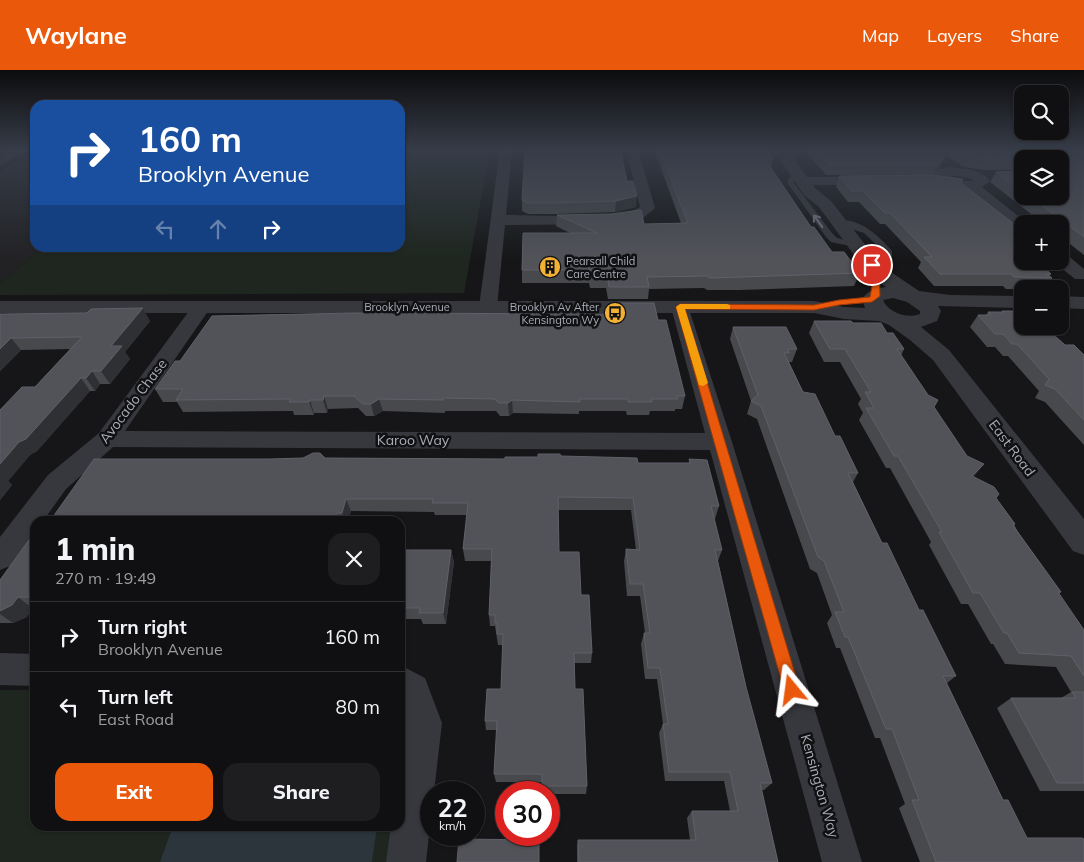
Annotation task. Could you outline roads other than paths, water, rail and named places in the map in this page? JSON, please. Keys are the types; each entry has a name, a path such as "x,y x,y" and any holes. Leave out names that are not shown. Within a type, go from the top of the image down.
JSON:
{"street":[{"path":"488,306 502,186"},
{"path":"498,220 610,220 637,216 648,208 642,186"},
{"path":"807,186 810,192 825,204 874,267 913,297"},
{"path":"980,186 1014,219"},
{"path":"1069,265 1081,275"},
{"path":"874,267 881,307"},
{"path":"881,307 893,292 913,297 951,301 1014,302"},
{"name":"East Road","path":"913,297 930,308 929,317 941,355"},
{"name":"Brooklyn Avenue","path":"0,307 814,307 844,312 881,307"},
{"name":"Avocado Chase","path":"32,516 57,482 107,439 202,307"},
{"name":"Kensington Way","path":"680,307 842,862"},
{"path":"881,307 916,322 953,312 1014,312"},
{"name":"East Road","path":"881,307 941,355 1084,542"},
{"name":"Karoo Way","path":"107,439 720,442"},
{"name":"Avocado Chase","path":"0,558 30,518"},
{"path":"0,669 30,670"},
{"path":"405,684 413,690 424,723 406,862"}],"lane":[{"path":"793,186 834,240 857,246"},
{"path":"838,222 868,230 889,253 888,257 874,267"}],"place":[{"name":"Pearsall Child Care Centre","path":"550,267"},
{"name":"Brooklyn Av After Kensington Wy","path":"615,313"}]}
